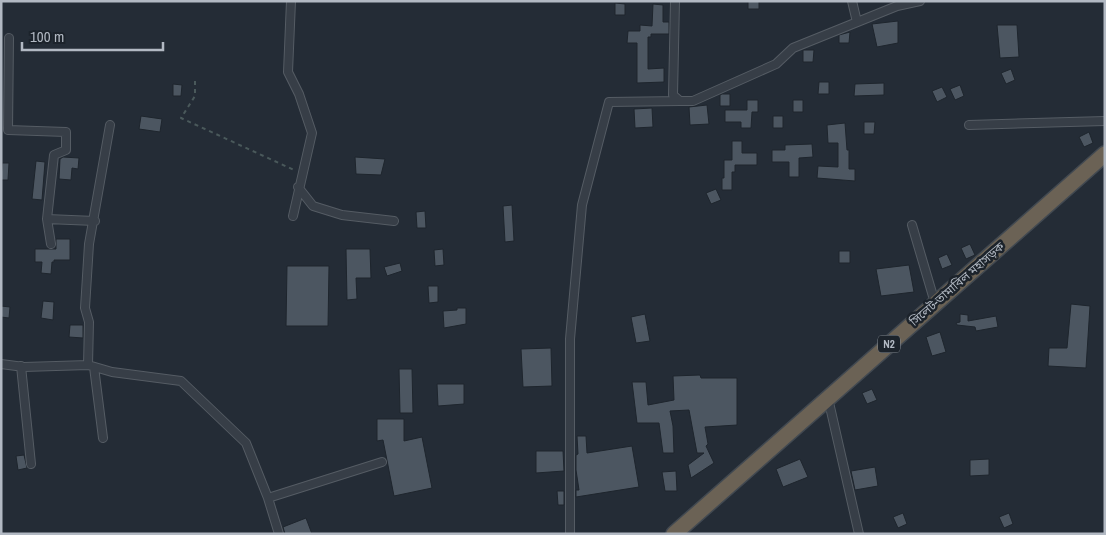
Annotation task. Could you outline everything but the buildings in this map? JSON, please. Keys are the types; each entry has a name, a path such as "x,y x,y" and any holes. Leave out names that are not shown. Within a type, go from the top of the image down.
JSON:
{"highway":[{"name":"সিলেট-তামাবিল মহাসড়ক","path":"674,534 1105,154"}],"street":[{"path":"291,1 288,72 299,94 312,133 298,187 293,216"},
{"path":"676,1 673,96 680,102"},
{"path":"852,1 857,22"},
{"path":"570,534 568,440 570,339 582,205 609,102 693,101 776,64 793,48 897,6 920,1"},
{"path":"8,38 8,130 66,132 66,150 54,155 46,219 51,244"},
{"path":"969,125 1105,121"},
{"path":"103,438 91,366 89,322 85,308 89,244 95,221 110,125"},
{"path":"298,187 313,206 342,215 394,222"},
{"path":"46,219 95,221"},
{"path":"912,225 935,304"},
{"path":"1,364 21,366 91,366 112,372 181,381 246,443 268,498 279,534"},
{"path":"21,366 31,464"},
{"path":"828,398 859,534"},
{"path":"268,498 382,462"}],"path":[{"path":"195,81 195,96 182,118 302,174"}]}
